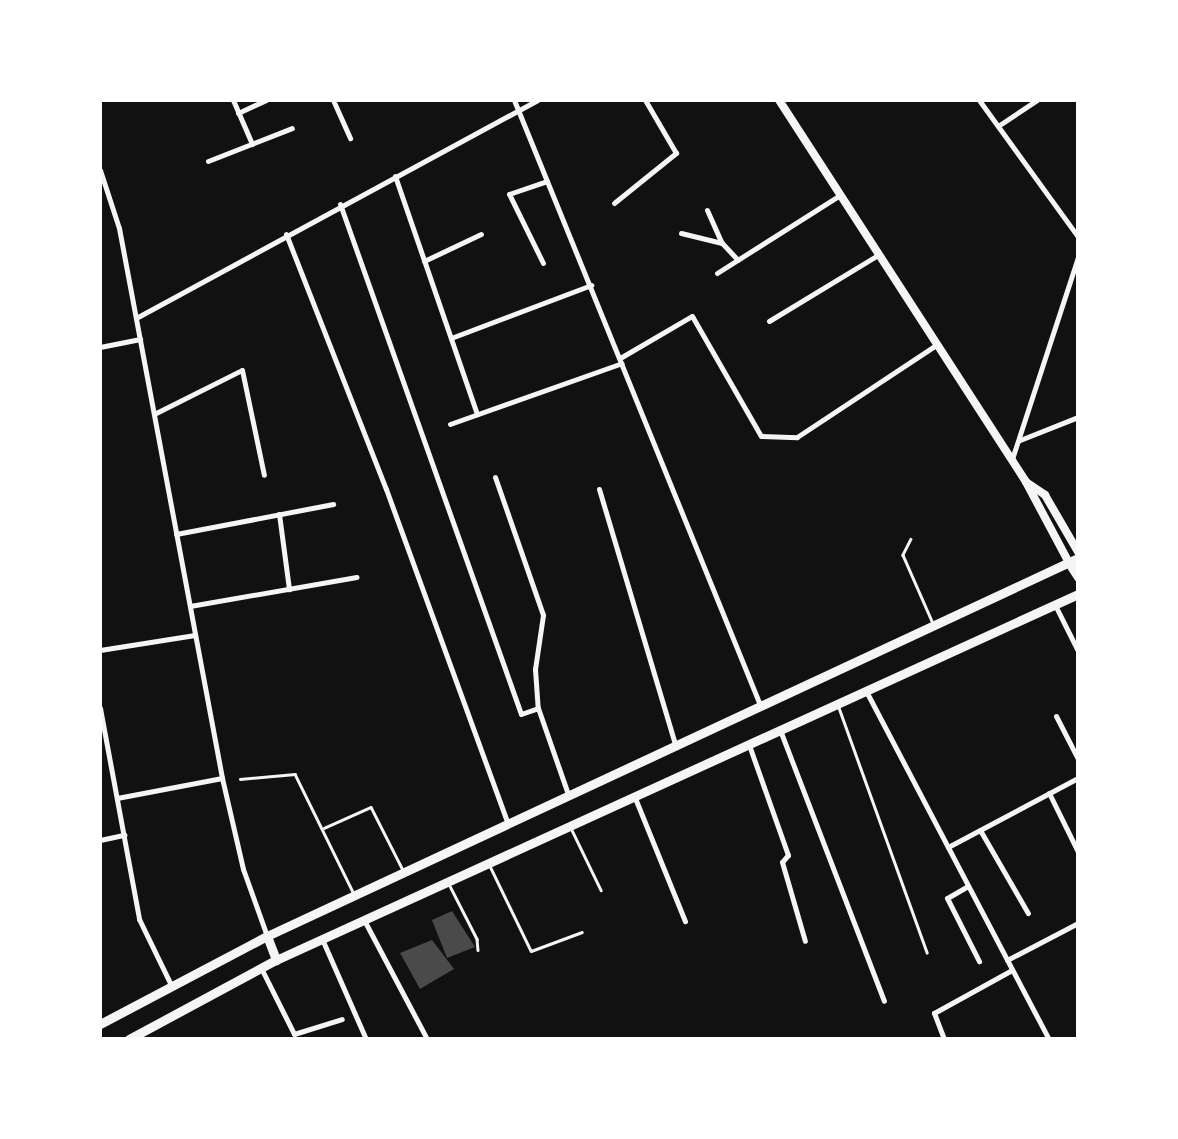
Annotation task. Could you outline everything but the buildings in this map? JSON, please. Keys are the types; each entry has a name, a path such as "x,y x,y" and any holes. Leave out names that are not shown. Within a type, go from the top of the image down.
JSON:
{"highway":[{"path":"100,1024 267,936 1075,558 1078,577"},
{"path":"129,1039 276,960 1078,594"},
{"path":"267,936 276,960"}],"main road":[{"path":"779,100 1075,558"},
{"path":"1026,482 1044,495 1075,558"}],"street":[{"path":"234,100 252,144"},
{"path":"238,112 266,100"},
{"path":"332,100 350,138"},
{"path":"514,100 762,707"},
{"path":"136,318 538,100"},
{"path":"614,203 676,152 646,100"},
{"path":"979,100 1078,238"},
{"path":"998,126 1037,100"},
{"path":"208,161 292,128"},
{"path":"100,170 119,228 242,870 267,936"},
{"path":"394,176 477,414"},
{"path":"543,263 509,194 547,180"},
{"path":"718,272 840,195"},
{"path":"340,204 521,714 538,708"},
{"path":"707,210 722,243 738,260"},
{"path":"682,233 722,243"},
{"path":"286,234 386,489 508,824"},
{"path":"424,260 481,234"},
{"path":"768,320 878,255"},
{"path":"1011,462 1078,257"},
{"path":"451,338 591,286"},
{"path":"1068,288 1078,296"},
{"path":"450,424 621,361 692,316 761,436 797,437 936,345"},
{"path":"100,347 140,339"},
{"path":"154,414 242,370 264,475"},
{"path":"1018,440 1078,417"},
{"path":"494,477 543,615 534,669 538,708 568,796"},
{"path":"599,489 676,747"},
{"path":"176,534 333,504"},
{"path":"279,514 289,589"},
{"path":"190,606 356,577"},
{"path":"1054,604 1078,651"},
{"path":"100,650 195,634"},
{"path":"866,691 1049,1039"},
{"path":"100,708 103,745 139,919 172,988"},
{"path":"1056,716 1078,758"},
{"path":"780,730 884,1000"},
{"path":"749,745 788,854 782,862 805,941"},
{"path":"116,798 222,778"},
{"path":"948,847 1078,778"},
{"path":"1050,793 1078,852"},
{"path":"635,797 685,920"},
{"path":"980,830 1028,914"},
{"path":"100,840 124,835"},
{"path":"968,886 948,898 979,961"},
{"path":"364,920 427,1039"},
{"path":"1007,960 1078,923"},
{"path":"322,939 366,1039"},
{"path":"261,968 294,1034 342,1019"},
{"path":"944,1039 934,1013 1012,970"}],"lane":[{"path":"911,540 904,555 934,627"},
{"path":"838,704 927,952"},
{"path":"240,779 268,773 295,774 354,895"},
{"path":"322,828 371,807 404,872"},
{"path":"570,827 601,890"},
{"path":"490,865 531,950 582,932"},
{"path":"448,882 477,938 478,950"}]}
